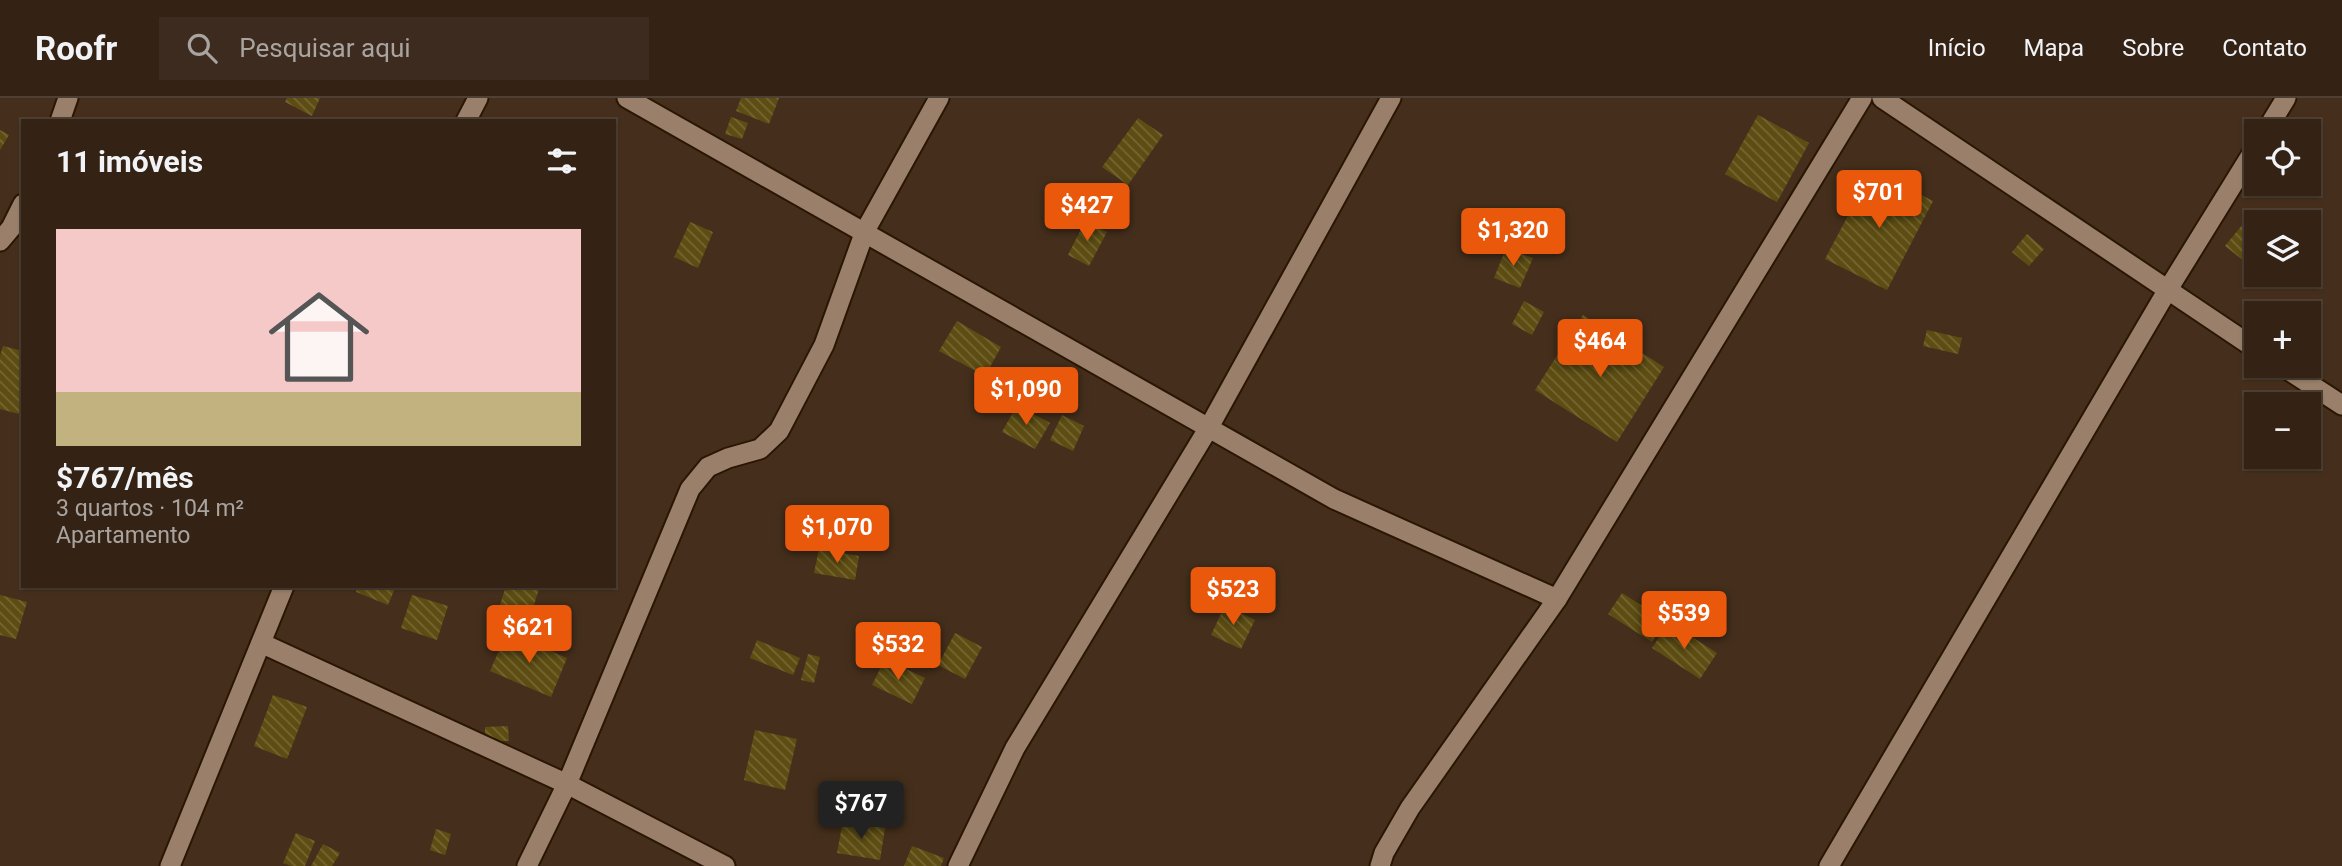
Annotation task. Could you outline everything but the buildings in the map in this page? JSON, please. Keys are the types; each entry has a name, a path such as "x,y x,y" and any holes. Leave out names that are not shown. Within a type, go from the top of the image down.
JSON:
{"street":[{"path":"61,119 68,98"},
{"path":"467,119 478,98"},
{"path":"627,98 1334,499 1557,599"},
{"path":"527,866 567,784 690,489 708,467 761,449 779,431 824,345 865,231 939,98"},
{"path":"958,866 1015,748 1208,429 1391,98"},
{"path":"1380,866 1384,853 1410,808 1557,599 1862,98"},
{"path":"1882,98 2244,341"},
{"path":"2273,119 2286,98"},
{"path":"1829,866 2167,291 2244,166"},
{"path":"0,242 21,208"},
{"path":"2300,378 2342,405"},
{"path":"170,866 283,588"},
{"path":"261,643 567,784 725,866"}]}
